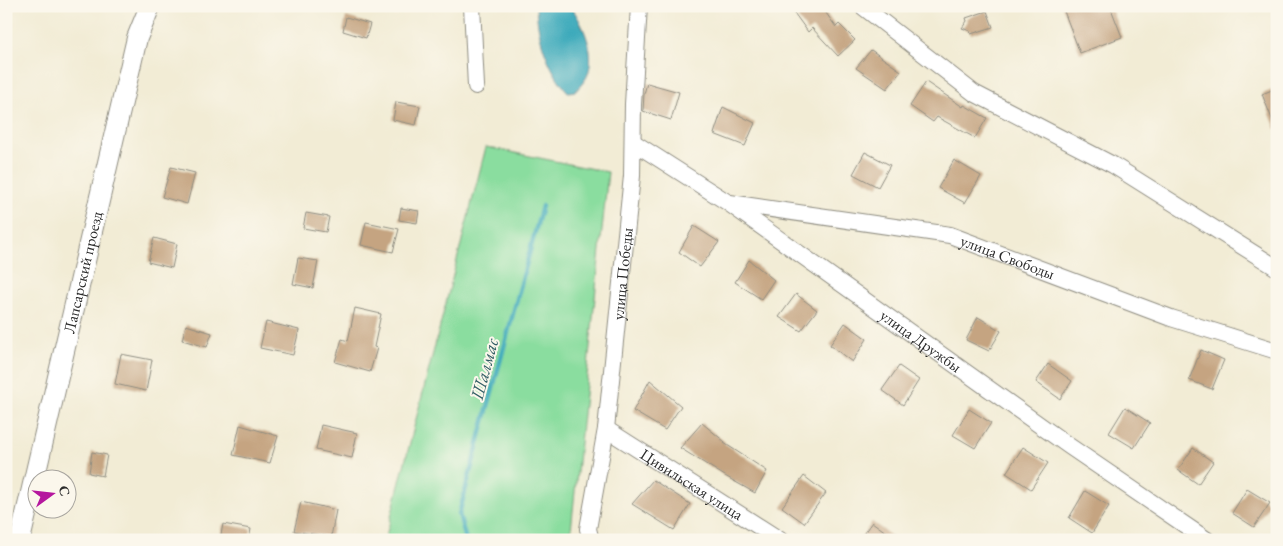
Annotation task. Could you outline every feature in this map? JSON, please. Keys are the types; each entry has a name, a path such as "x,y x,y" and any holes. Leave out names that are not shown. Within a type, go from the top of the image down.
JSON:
{"street":[{"name":"Лапсарский проезд","path":"20,540 137,38 150,6"},
{"path":"472,6 476,86"},
{"name":"улица Победы","path":"591,540 588,529 606,428 632,176 634,142 633,104 639,6"},
{"path":"862,6 974,92 1113,165 1277,268"},
{"name":"улица Дружбы","path":"634,142 727,202 1061,440 1207,540"},
{"name":"улица Свободы","path":"727,202 950,235 1170,318 1277,351"},
{"name":"Цивильская улица","path":"606,428 780,540"}],"green space":[{"path":"486,147 608,172 570,540 385,540"}],"water":[{"path":"536,6 571,6 580,21 587,38 590,65 587,76 576,91 568,92 549,63 541,41"}],"building":[{"path":"789,6 821,6 836,27 839,24 855,40 838,56 812,28 808,32"},
{"path":"1062,6 1110,6 1122,37 1080,53"},
{"path":"987,11 993,27 971,34 970,31 962,28 967,21 966,18"},
{"path":"346,17 370,24 366,38 343,31"},
{"path":"871,50 901,71 887,89 856,68"},
{"path":"926,82 963,107 964,105 987,118 975,138 937,117 933,122 910,106"},
{"path":"647,83 679,92 671,120 643,111"},
{"path":"1277,88 1277,129 1276,129 1262,94"},
{"path":"396,102 420,106 416,125 393,120"},
{"path":"723,107 755,123 745,146 714,134"},
{"path":"865,152 890,165 878,187 853,174"},
{"path":"954,160 981,176 965,203 938,188"},
{"path":"171,167 195,173 187,204 162,197"},
{"path":"401,208 419,211 417,223 399,220"},
{"path":"306,213 329,217 326,232 303,228"},
{"path":"366,222 399,229 393,252 361,245"},
{"path":"694,226 719,242 700,267 679,252"},
{"path":"154,238 177,244 172,268 148,262"},
{"path":"298,258 318,261 313,288 293,284"},
{"path":"749,260 774,280 761,299 735,282"},
{"path":"796,294 817,310 801,331 779,317"},
{"path":"355,308 381,314 374,347 377,348 370,372 335,362 342,339 348,341"},
{"path":"978,317 1001,331 989,351 966,340"},
{"path":"266,322 299,330 293,355 260,348"},
{"path":"845,323 867,339 852,362 830,345"},
{"path":"186,325 212,333 207,347 182,340"},
{"path":"1201,350 1224,360 1212,389 1189,380"},
{"path":"121,354 152,360 146,391 115,384"},
{"path":"1048,364 1072,381 1060,399 1036,382"},
{"path":"899,366 919,380 903,405 882,390"},
{"path":"650,380 681,406 665,430 633,411"},
{"path":"1125,407 1150,423 1134,448 1109,433"},
{"path":"969,409 991,423 975,448 953,435"},
{"path":"702,423 724,443 767,471 755,493 680,448"},
{"path":"240,425 278,436 270,463 233,455"},
{"path":"321,425 357,433 352,458 316,450"},
{"path":"1023,447 1048,463 1031,489 1006,473"},
{"path":"1193,448 1213,462 1198,484 1178,470"},
{"path":"92,452 107,455 103,476 89,473"},
{"path":"804,476 826,493 804,523 782,507"},
{"path":"653,480 690,504 674,530 632,504"},
{"path":"1247,489 1270,503 1254,527 1232,513"},
{"path":"1085,491 1109,506 1092,533 1069,518"},
{"path":"301,502 336,510 331,537 294,531"},
{"path":"872,522 897,540 859,540"},
{"path":"223,524 251,529 249,540 220,540"}],"waterway":[{"name":"Шалмас","path":"466,540 459,514 542,206"}]}
